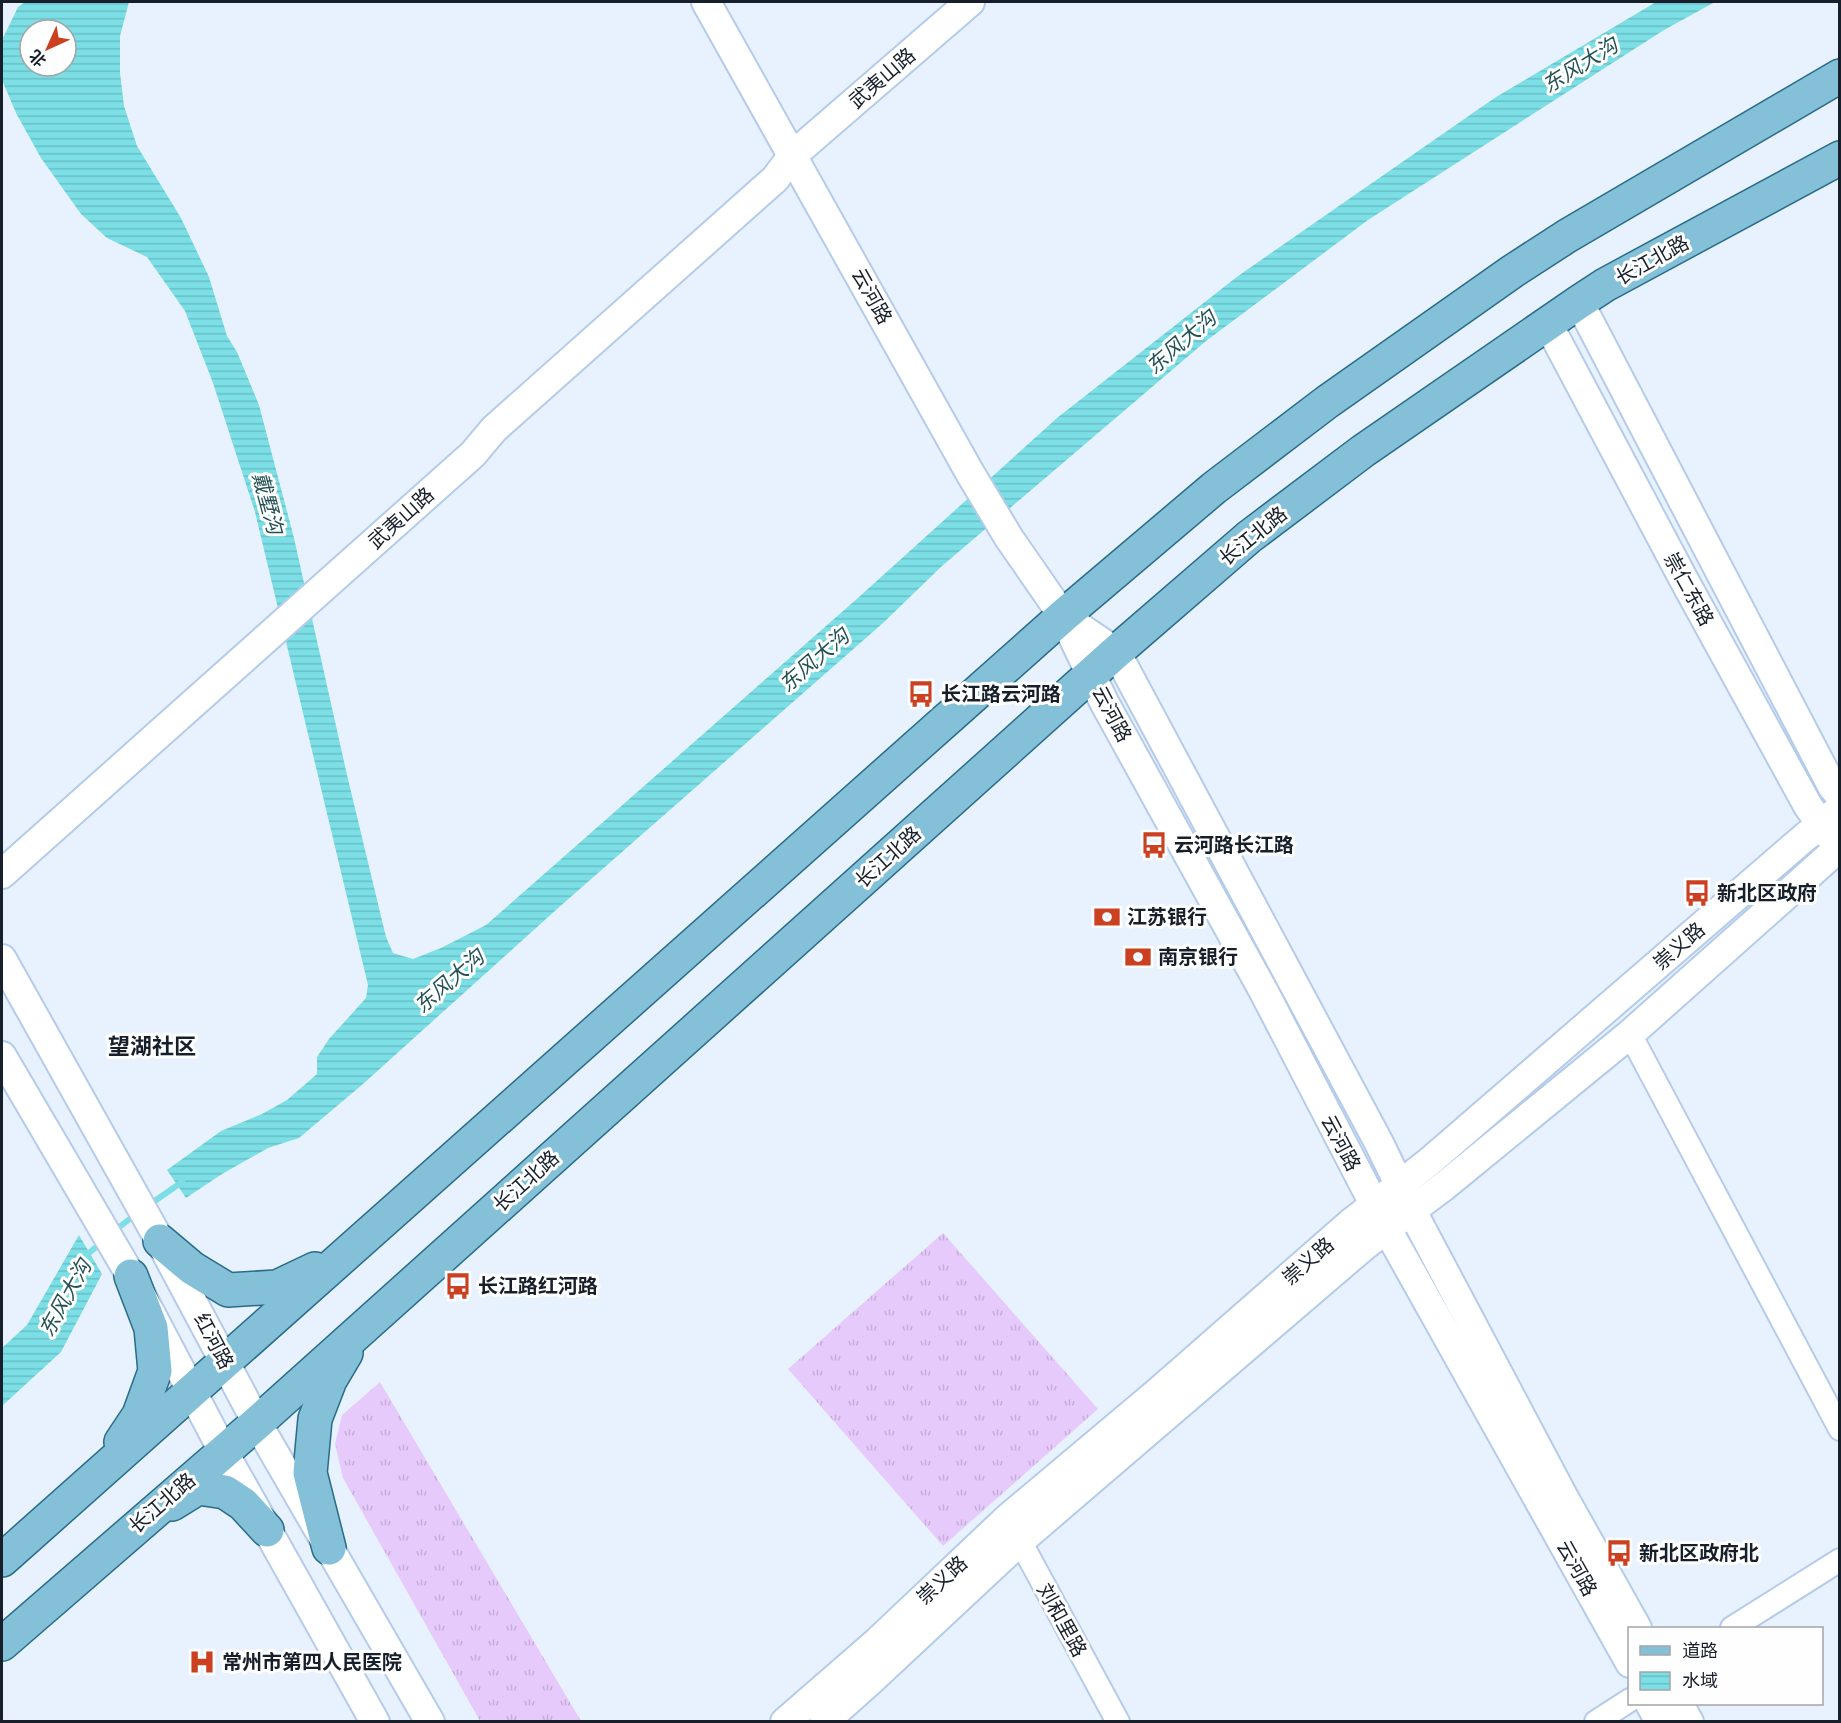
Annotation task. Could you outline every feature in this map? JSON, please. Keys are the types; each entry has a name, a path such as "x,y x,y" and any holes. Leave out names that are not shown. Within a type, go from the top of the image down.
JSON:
{"main road":[{"path":"2,1560 1063,616 1214,488 1328,402 1512,271 1566,236 1839,76"},
{"name":"长江北路","path":"2,1644 257,1423 1116,652 1249,537 1364,451 1605,285 1839,158"},
{"path":"160,1241 192,1268 228,1290 277,1287 346,1254"},
{"path":"101,1473 139,1414 155,1371 151,1328 131,1276"},
{"path":"329,1548 310,1473 315,1419 330,1380 361,1329"},
{"path":"133,1529 198,1488 225,1491 243,1504 267,1530"}],"street":[{"name":"云河路","path":"706,2 794,155 970,473 1009,538 1063,616 1104,702 1264,992 1351,1162 1628,1662"},
{"name":"武夷山路","path":"2,853 315,587 425,471 766,164 794,155 970,2"},
{"name":"崇仁东路","path":"1579,302 1839,796"},
{"name":"崇仁东路","path":"1548,324 1684,580 1803,796 1830,817 1839,848"},
{"name":"云河路","path":"1063,616 1116,652 1379,1143 1563,1496 1636,1627"},
{"name":"武夷山路","path":"2,873 273,622"},
{"name":"崇义路","path":"1406,1198 1830,817"},
{"name":"崇义路","path":"785,1722 877,1642 1364,1246 1381,1217 1630,1034 1839,848"},
{"name":"红河路","path":"2,959 160,1241 257,1423 430,1722"},
{"path":"1630,1034 1839,1429"},
{"path":"2,1056 131,1276 191,1393 375,1722"},
{"name":"崇义路","path":"824,1722 870,1681 1014,1530"},
{"name":"刘和里路","path":"1014,1530 1118,1722"},
{"path":"1735,1627 1839,1560"},
{"path":"1596,1722 1628,1701"},
{"path":"1651,1705 1660,1722"},
{"path":"1680,1705 1689,1722"}],"green space":[{"path":"943,1233 1098,1409 943,1546 788,1369"},
{"path":"380,1382 581,1721 480,1721 343,1478 335,1444 342,1415"}],"water":[{"name":"戴墅沟","path":"25,2 129,2 120,36 120,73 124,106 137,146 181,218 209,277 227,336 237,352 259,405 294,538 386,937 393,953 413,959 441,948 486,925 859,597 1057,418 1238,276 1496,97 1656,2 1715,2 1664,30 1368,220 1206,341 942,566 883,623 557,909 363,1084 299,1138 268,1148 186,1198 167,1170 221,1131 262,1114 287,1100 317,1074 317,1057 329,1039 366,998 368,985 255,512 213,383 185,311 147,257 107,238 81,214 41,158 16,113 2,80 2,40 18,7"},
{"path":"79,1235 102,1274 61,1352 2,1406 2,1348 27,1325"}],"waterway":[{"name":"东风大沟","path":"149,1205 182,1182"},
{"name":"东风大沟","path":"113,1232 136,1214"},
{"name":"东风大沟","path":"86,1260 89,1253 103,1241"}],"place":[{"name":"长江路云河路","path":"921,694"},
{"name":"云河路长江路","path":"1154,845"},
{"name":"新北区政府","path":"1697,893"},
{"name":"江苏银行","path":"1107,917"},
{"name":"南京银行","path":"1138,957"},
{"name":"长江路红河路","path":"458,1286"},
{"name":"新北区政府北","path":"1619,1553"},
{"name":"常州市第四人民医院","path":"202,1662"}],"district":[{"name":"望湖社区","path":"152,1046"}]}
